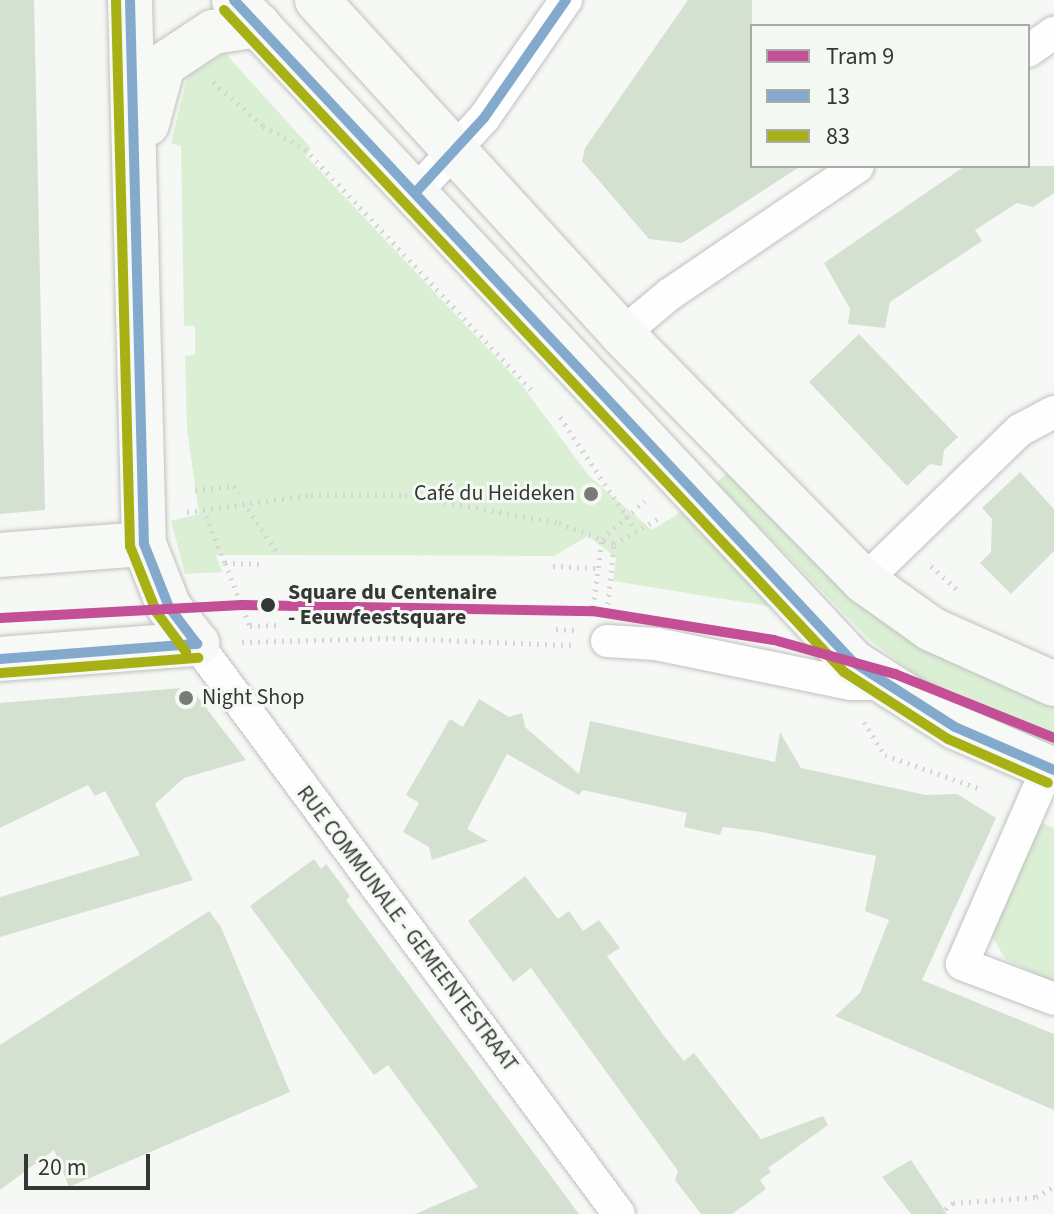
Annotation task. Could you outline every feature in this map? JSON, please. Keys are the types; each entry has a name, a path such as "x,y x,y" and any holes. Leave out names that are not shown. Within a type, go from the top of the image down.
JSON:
{"main road":[{"path":"130,0 144,534 169,607 197,644"},
{"path":"317,0 622,334 864,581 931,629 1054,684"},
{"path":"135,169 163,65 246,12 820,628 884,684 955,727 1051,769"},
{"path":"0,555 144,534"},
{"path":"0,659 197,644"}],"street":[{"path":"415,193 484,118 566,0"},
{"path":"1030,50 1054,33"},
{"path":"622,334 670,294 855,168"},
{"path":"864,581 1020,430 1054,412"},
{"path":"593,631 851,684 884,684"},
{"name":"RUE COMMUNALE - GEMEENTESTRAAT","path":"197,644 619,1214"},
{"path":"1051,769 1031,807 962,964 1054,999"}],"path":[{"path":"212,81 263,126 305,149 532,391"},
{"path":"195,490 234,486 239,493"},
{"path":"144,534 244,501 405,495 559,523 614,544"},
{"path":"197,644 393,638 591,647 596,568 602,539 648,498"},
{"path":"248,509 278,554"},
{"path":"206,516 250,626 280,625"},
{"path":"225,563 259,564"},
{"path":"553,566 596,568"},
{"path":"556,629 593,631"},
{"path":"885,755 1031,807"},
{"path":"939,1214 953,1203 1036,1197 1054,1186"}],"green space":[{"name":"Square du Centenaire - Eeuwfeestsquare","path":"225,53 311,148 306,156 521,384 589,476 652,530 686,509 779,608 613,581 616,558 588,536 554,556 216,555 222,572 185,574 171,521 199,514 187,429 185,356 195,355 195,326 184,326 181,146 171,143 188,75"},
{"path":"727,473 824,572 876,617 1054,706 1054,748 947,698 871,641 716,483"},
{"path":"1037,821 1054,828 1054,982 1006,960 991,935"}],"building":[{"path":"0,0 34,0 45,510 0,514"},
{"path":"688,0 752,0 750,168 798,168 682,243 649,239 582,161 585,148"},
{"path":"1054,166 1054,193 1033,207 1017,203 975,230 982,241 890,302 885,328 848,324 850,309 824,263 962,168"},
{"path":"859,334 958,437 944,450 942,466 930,464 907,486 809,382"},
{"path":"1020,472 1054,509 1054,551 1011,594 980,563 991,552 992,519 982,508"},
{"path":"181,688 197,696 246,760 184,778 155,804 193,880 0,937 0,897 140,855 105,791 95,796 88,785 0,828 0,703"},
{"path":"479,699 509,717 522,713 525,727 579,774 590,721 775,762 780,732 801,768 926,795 957,794 996,818 922,980 1054,1034 1054,1110 835,1016 860,993 889,920 865,911 876,856 762,832 723,827 720,835 684,827 687,813 583,790 579,795 507,754 467,829 488,841 432,860 429,847 403,832 419,803 406,795 450,719 463,727"},
{"path":"314,859 321,869 326,864 350,896 346,900 579,1214 415,1214 478,1187 388,1065 374,1075 250,906"},
{"path":"525,876 558,919 569,911 583,931 599,920 620,948 607,956 664,1036 684,1061 694,1053 761,1139 823,1116 828,1125 768,1168 771,1172 760,1180 766,1189 732,1214 701,1214 675,1180 678,1171 531,968 513,982 468,921"},
{"path":"209,911 221,927 290,1092 69,1187 54,1150 0,1190 0,1045"},
{"path":"911,1160 947,1214 911,1214 882,1177"}],"tram line":[{"name":"9","path":"0,618 242,605 593,611 774,640 895,674 1054,738"}],"transit line":[{"name":"83","path":"116,0 130,546 157,613 186,652"},
{"name":"13","path":"130,0 144,544 169,607 197,644"},
{"name":"13","path":"234,0 853,662 955,727 1054,770"},
{"name":"13","path":"415,193 484,118 566,0"},
{"name":"83","path":"224,10 844,672 948,739 1048,783"},
{"name":"13","path":"0,659 197,644"},
{"name":"83","path":"1,673 198,658"}],"place":[{"name":"Café du Heideken","path":"591,494"},
{"name":"Square du Centenaire - Eeuwfeestsquare","path":"268,605"},
{"name":"Night Shop","path":"186,698"}]}
